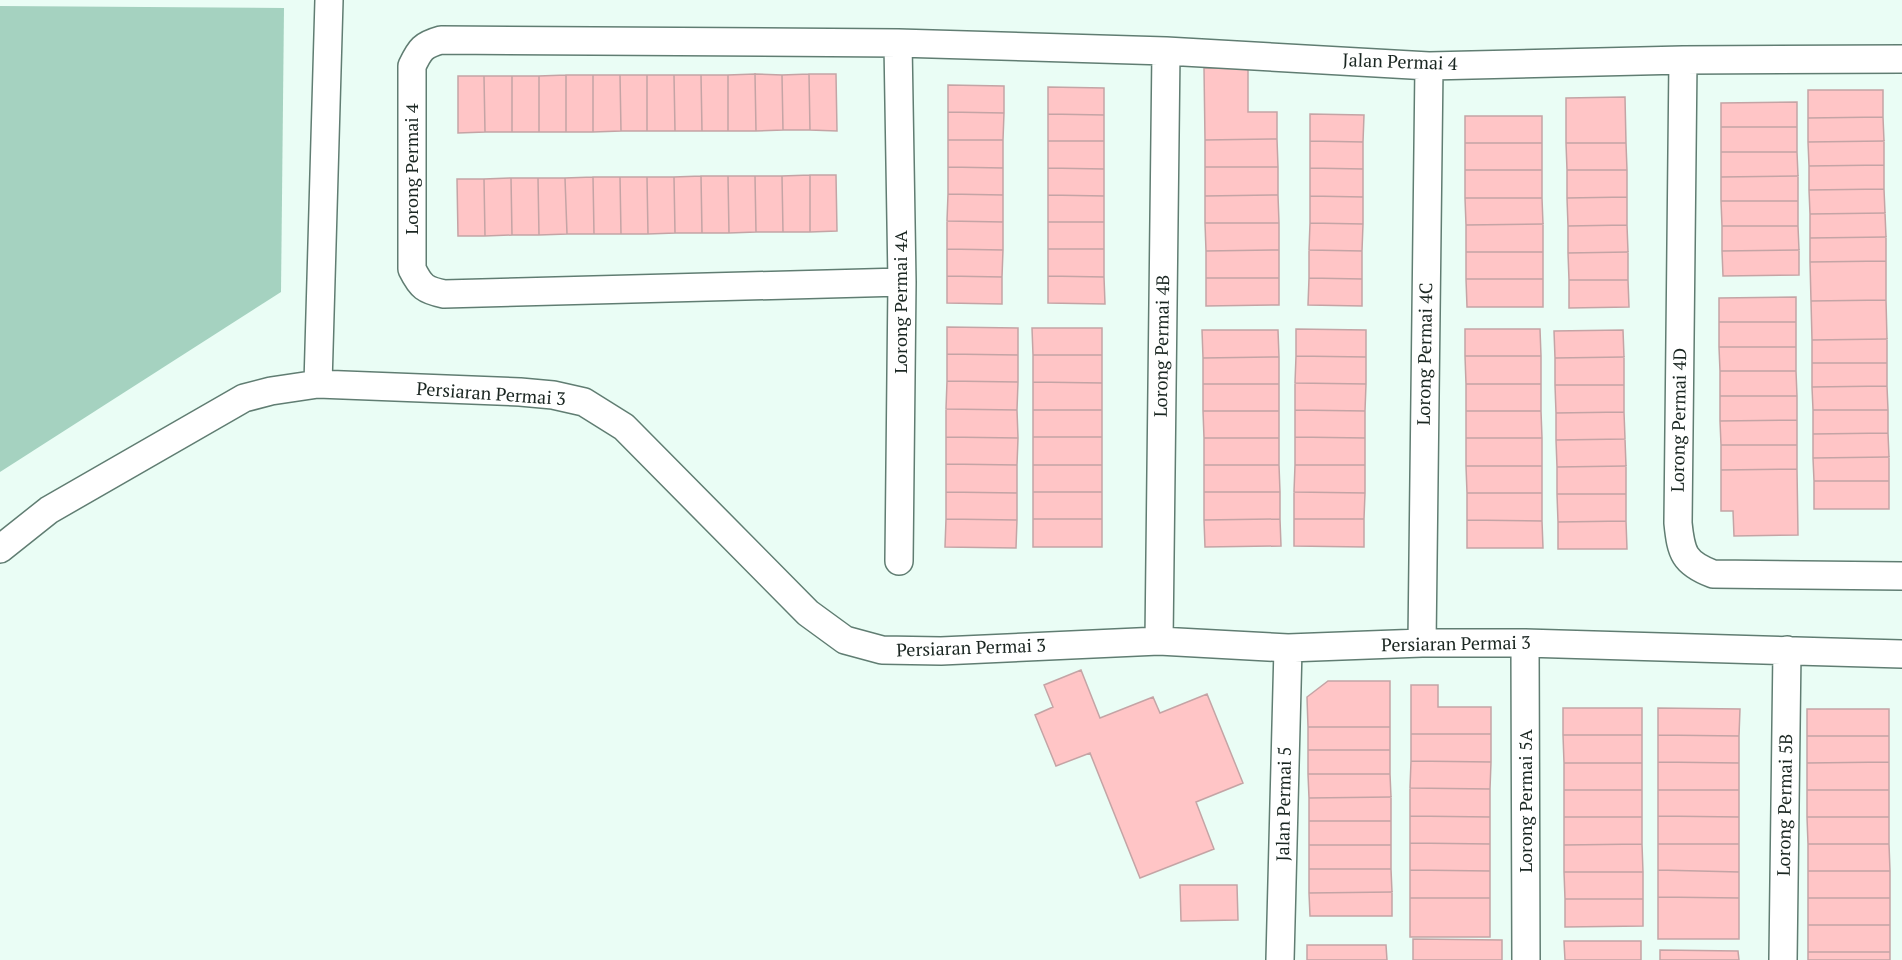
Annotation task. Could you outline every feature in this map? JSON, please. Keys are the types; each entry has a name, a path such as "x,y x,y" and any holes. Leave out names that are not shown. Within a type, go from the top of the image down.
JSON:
{"street":[{"path":"318,384 329,0"},
{"name":"Lorong Permai 4","path":"898,43 441,40 426,44 411,66 412,268 419,282 429,291 444,294 902,282"},
{"name":"Jalan Permai 4","path":"898,43 1166,51 1429,66 1683,60 1902,59"},
{"name":"Lorong Permai 4A","path":"898,43 902,282 899,561"},
{"name":"Lorong Permai 4B","path":"1159,641 1166,51"},
{"name":"Lorong Permai 4D","path":"1683,60 1677,523 1680,541 1686,556 1695,567 1713,574 1902,576"},
{"name":"Lorong Permai 4C","path":"1422,643 1429,66"},
{"name":"Persiaran Permai 3","path":"0,549 49,510 243,398 270,391 318,384 520,392 552,395 585,402 624,427 808,614 845,640 882,650 941,651 1159,641 1288,648 1422,643 1525,643 1902,654"},
{"name":"Lorong Permai 5A","path":"1525,643 1526,960"},
{"name":"Jalan Permai 5","path":"1280,960 1288,648"},
{"name":"Lorong Permai 5B","path":"1783,960 1787,650"}],"green space":[{"path":"0,6 284,8 281,292 0,472"}],"building":[{"path":"1204,68 1248,68 1248,112 1277,112 1277,139 1205,140"},
{"path":"755,74 756,131 728,131 728,75"},
{"path":"755,74 782,75 783,130 756,131"},
{"path":"809,74 836,74 837,131 810,130"},
{"path":"809,74 810,130 783,130 782,75"},
{"path":"566,75 566,132 539,132 539,76"},
{"path":"566,75 593,75 593,132 566,132"},
{"path":"593,75 620,75 621,131 593,132"},
{"path":"620,75 647,75 647,131 621,131"},
{"path":"647,75 674,75 675,131 647,131"},
{"path":"674,75 701,75 702,131 675,131"},
{"path":"701,75 728,75 728,131 702,131"},
{"path":"458,76 484,76 485,132 458,133"},
{"path":"484,76 512,76 512,132 485,132"},
{"path":"512,76 539,76 539,132 512,132"},
{"path":"948,85 1004,86 1004,113 948,112"},
{"path":"1048,87 1104,88 1104,115 1048,114"},
{"path":"1808,90 1883,90 1883,117 1808,118"},
{"path":"1625,97 1626,143 1566,143 1566,98"},
{"path":"1797,102 1797,127 1721,127 1721,103"},
{"path":"948,112 1004,113 1003,140 948,140"},
{"path":"1048,114 1104,115 1104,141 1048,141"},
{"path":"1310,114 1364,115 1363,142 1310,141"},
{"path":"1465,116 1542,116 1542,143 1465,143"},
{"path":"1883,117 1884,141 1808,142 1808,118"},
{"path":"1721,127 1797,127 1797,152 1721,152"},
{"path":"1277,139 1278,167 1205,167 1205,140"},
{"path":"948,140 1003,140 1003,168 948,167"},
{"path":"1048,141 1104,141 1104,169 1048,168"},
{"path":"1310,141 1363,142 1363,169 1310,168"},
{"path":"1884,141 1884,165 1809,166 1808,142"},
{"path":"1465,143 1542,143 1542,170 1465,170"},
{"path":"1566,143 1626,143 1627,170 1567,170"},
{"path":"1721,152 1797,152 1798,176 1721,177"},
{"path":"1884,165 1884,189 1809,190 1809,166"},
{"path":"948,167 1003,168 1003,195 948,194"},
{"path":"1205,167 1278,167 1278,195 1205,196"},
{"path":"1048,168 1104,169 1104,196 1048,195"},
{"path":"1310,168 1363,169 1363,197 1310,196"},
{"path":"1465,170 1542,170 1542,198 1465,198"},
{"path":"1567,170 1627,170 1627,197 1567,198"},
{"path":"810,175 836,175 837,231 810,232"},
{"path":"810,175 810,232 783,232 782,176"},
{"path":"701,176 702,233 675,233 674,177"},
{"path":"701,176 728,176 729,233 702,233"},
{"path":"728,176 755,176 756,232 729,233"},
{"path":"755,176 782,176 783,232 756,232"},
{"path":"1798,176 1798,201 1721,201 1721,177"},
{"path":"593,177 594,234 567,234 565,178"},
{"path":"593,177 620,177 621,234 594,234"},
{"path":"620,177 647,177 648,234 621,234"},
{"path":"647,177 674,177 675,233 648,234"},
{"path":"511,178 512,235 485,236 484,179"},
{"path":"511,178 538,178 539,235 512,235"},
{"path":"538,178 565,178 567,234 539,235"},
{"path":"457,179 484,179 485,236 458,236"},
{"path":"1884,189 1885,213 1810,214 1809,190"},
{"path":"948,194 1003,195 1003,222 947,221"},
{"path":"1048,195 1104,196 1104,222 1048,222"},
{"path":"1278,195 1279,223 1205,223 1205,196"},
{"path":"1310,196 1363,197 1363,224 1310,223"},
{"path":"1627,197 1627,225 1568,226 1567,198"},
{"path":"1465,198 1542,198 1543,224 1466,225"},
{"path":"1721,201 1798,201 1798,226 1722,226"},
{"path":"1885,213 1886,237 1810,238 1810,214"},
{"path":"947,221 1003,222 1003,250 947,249"},
{"path":"1048,222 1104,222 1104,249 1048,249"},
{"path":"1205,223 1279,223 1279,250 1206,251"},
{"path":"1310,223 1363,224 1362,251 1309,250"},
{"path":"1543,224 1543,252 1466,252 1466,225"},
{"path":"1627,225 1628,252 1568,253 1568,226"},
{"path":"1722,226 1798,226 1799,250 1722,251"},
{"path":"1886,237 1886,261 1810,262 1810,238"},
{"path":"947,249 1003,250 1002,277 947,276"},
{"path":"1048,249 1104,249 1104,277 1048,276"},
{"path":"1279,250 1279,278 1206,278 1206,251"},
{"path":"1309,250 1362,251 1362,279 1309,278"},
{"path":"1799,250 1799,275 1723,276 1722,251"},
{"path":"1466,252 1543,252 1543,279 1466,279"},
{"path":"1628,252 1628,280 1569,280 1568,253"},
{"path":"1886,261 1886,300 1811,301 1810,262"},
{"path":"947,276 1002,277 1002,304 947,303"},
{"path":"1048,276 1104,277 1105,304 1048,303"},
{"path":"1206,278 1279,278 1279,305 1206,306"},
{"path":"1309,278 1362,279 1362,306 1308,305"},
{"path":"1466,279 1543,279 1543,307 1467,307"},
{"path":"1569,280 1628,280 1629,307 1569,308"},
{"path":"1796,297 1796,322 1719,322 1719,298"},
{"path":"1886,300 1887,339 1812,340 1811,301"},
{"path":"1719,322 1796,322 1796,347 1719,347"},
{"path":"947,327 1018,328 1018,355 947,354"},
{"path":"1032,328 1102,328 1102,355 1033,355"},
{"path":"1296,329 1366,330 1366,357 1296,356"},
{"path":"1465,329 1540,329 1541,356 1465,356"},
{"path":"1202,330 1278,330 1279,357 1203,358"},
{"path":"1623,330 1624,357 1555,358 1554,331"},
{"path":"1887,339 1887,363 1812,363 1812,340"},
{"path":"1719,347 1796,347 1796,371 1720,371"},
{"path":"947,354 1018,355 1018,382 947,381"},
{"path":"1033,355 1102,355 1102,383 1033,382"},
{"path":"1296,356 1366,357 1366,384 1295,383"},
{"path":"1465,356 1541,356 1541,384 1466,384"},
{"path":"1279,357 1279,384 1203,384 1203,358"},
{"path":"1624,357 1624,385 1555,385 1555,358"},
{"path":"1812,363 1887,363 1887,386 1812,387"},
{"path":"1720,371 1796,371 1797,396 1720,396"},
{"path":"947,381 1018,382 1017,410 946,409"},
{"path":"1033,382 1102,383 1102,410 1033,410"},
{"path":"1295,383 1366,384 1365,411 1295,410"},
{"path":"1203,384 1279,384 1279,411 1203,411"},
{"path":"1466,384 1541,384 1541,411 1466,411"},
{"path":"1555,385 1624,385 1624,412 1556,413"},
{"path":"1887,386 1888,410 1813,410 1812,387"},
{"path":"1720,396 1797,396 1797,420 1720,421"},
{"path":"946,409 1017,410 1018,438 946,437"},
{"path":"1033,410 1102,410 1102,437 1033,437"},
{"path":"1295,410 1365,411 1365,438 1295,437"},
{"path":"1813,410 1888,410 1888,433 1813,434"},
{"path":"1203,411 1279,411 1279,438 1204,438"},
{"path":"1466,411 1541,411 1542,438 1466,438"},
{"path":"1624,412 1625,439 1556,440 1556,413"},
{"path":"1797,420 1797,445 1721,445 1720,421"},
{"path":"1888,433 1889,457 1813,458 1813,434"},
{"path":"946,437 1018,438 1017,465 946,464"},
{"path":"1033,437 1102,437 1102,465 1033,465"},
{"path":"1295,437 1365,438 1365,465 1295,465"},
{"path":"1204,438 1279,438 1279,465 1204,465"},
{"path":"1466,438 1542,438 1542,466 1466,466"},
{"path":"1625,439 1626,466 1557,467 1556,440"},
{"path":"1721,445 1797,445 1797,469 1721,470"},
{"path":"1889,457 1889,481 1814,481 1813,458"},
{"path":"946,464 1017,465 1017,493 946,492"},
{"path":"1033,465 1102,465 1102,492 1033,492"},
{"path":"1204,465 1279,465 1280,492 1204,492"},
{"path":"1295,465 1365,465 1365,493 1294,492"},
{"path":"1466,466 1542,466 1542,493 1467,493"},
{"path":"1626,466 1626,494 1557,494 1557,467"},
{"path":"1797,469 1798,535 1734,536 1733,511 1721,511 1721,470"},
{"path":"1814,481 1889,481 1889,509 1814,509"},
{"path":"946,492 1017,493 1017,520 946,519"},
{"path":"1033,492 1102,492 1102,519 1033,519"},
{"path":"1204,492 1280,492 1280,519 1204,520"},
{"path":"1294,492 1365,493 1364,519 1294,519"},
{"path":"1467,493 1542,493 1542,521 1467,520"},
{"path":"1557,494 1626,494 1626,521 1558,522"},
{"path":"946,519 1017,520 1016,548 945,547"},
{"path":"1033,519 1102,519 1102,547 1033,547"},
{"path":"1280,519 1281,546 1205,547 1204,520"},
{"path":"1294,519 1364,519 1364,547 1294,546"},
{"path":"1467,520 1542,521 1543,548 1467,548"},
{"path":"1626,521 1627,549 1558,549 1558,522"},
{"path":"1081,670 1100,718 1153,697 1160,713 1207,694 1243,783 1196,802 1214,849 1140,878 1090,753 1056,766 1035,715 1053,707 1044,685"},
{"path":"1328,681 1390,681 1390,727 1308,727 1307,697"},
{"path":"1411,685 1438,685 1438,707 1491,707 1491,734 1411,734"},
{"path":"1563,708 1642,708 1642,735 1563,735"},
{"path":"1658,708 1740,709 1739,736 1658,735"},
{"path":"1807,709 1889,709 1889,736 1807,736"},
{"path":"1308,727 1390,727 1390,750 1308,750"},
{"path":"1411,734 1491,734 1491,762 1411,761"},
{"path":"1563,735 1642,735 1642,763 1564,763"},
{"path":"1658,735 1739,736 1739,763 1658,762"},
{"path":"1807,736 1889,736 1889,762 1807,763"},
{"path":"1308,750 1390,750 1390,774 1308,774"},
{"path":"1411,761 1491,762 1490,789 1410,788"},
{"path":"1658,762 1739,763 1739,790 1658,790"},
{"path":"1889,762 1889,790 1807,790 1807,763"},
{"path":"1564,763 1642,763 1642,790 1564,790"},
{"path":"1308,774 1390,774 1391,797 1309,798"},
{"path":"1410,788 1490,789 1490,817 1410,816"},
{"path":"1564,790 1642,790 1642,817 1564,817"},
{"path":"1658,790 1739,790 1739,817 1658,816"},
{"path":"1807,790 1889,790 1889,817 1807,817"},
{"path":"1391,797 1391,821 1309,821 1309,798"},
{"path":"1410,816 1490,817 1490,844 1410,843"},
{"path":"1658,816 1739,817 1739,844 1658,844"},
{"path":"1564,817 1642,817 1642,844 1564,845"},
{"path":"1807,817 1889,817 1889,844 1808,844"},
{"path":"1309,821 1391,821 1391,845 1309,845"},
{"path":"1410,843 1490,844 1490,871 1410,870"},
{"path":"1642,844 1643,872 1564,872 1564,845"},
{"path":"1658,844 1739,844 1739,872 1658,870"},
{"path":"1808,844 1889,844 1890,871 1808,871"},
{"path":"1309,845 1391,845 1391,869 1309,869"},
{"path":"1309,869 1391,869 1392,892 1309,893"},
{"path":"1410,870 1490,871 1490,898 1410,898"},
{"path":"1658,870 1739,872 1739,898 1658,897"},
{"path":"1808,871 1890,871 1890,898 1808,898"},
{"path":"1564,872 1643,872 1643,899 1565,899"},
{"path":"1180,885 1237,885 1238,920 1181,921"},
{"path":"1392,892 1392,916 1310,916 1309,893"},
{"path":"1658,897 1739,898 1739,939 1658,939"},
{"path":"1410,898 1490,898 1490,937 1410,937"},
{"path":"1808,898 1890,898 1890,925 1808,925"},
{"path":"1565,899 1643,899 1643,926 1565,927"},
{"path":"1808,925 1890,925 1890,952 1808,952"},
{"path":"1413,939 1502,940 1502,960 1413,960"},
{"path":"1564,941 1641,941 1641,960 1565,960"},
{"path":"1307,945 1386,945 1387,960 1307,960"},
{"path":"1660,950 1738,951 1739,960 1660,960"},
{"path":"1808,952 1890,952 1890,960 1808,960"}]}
